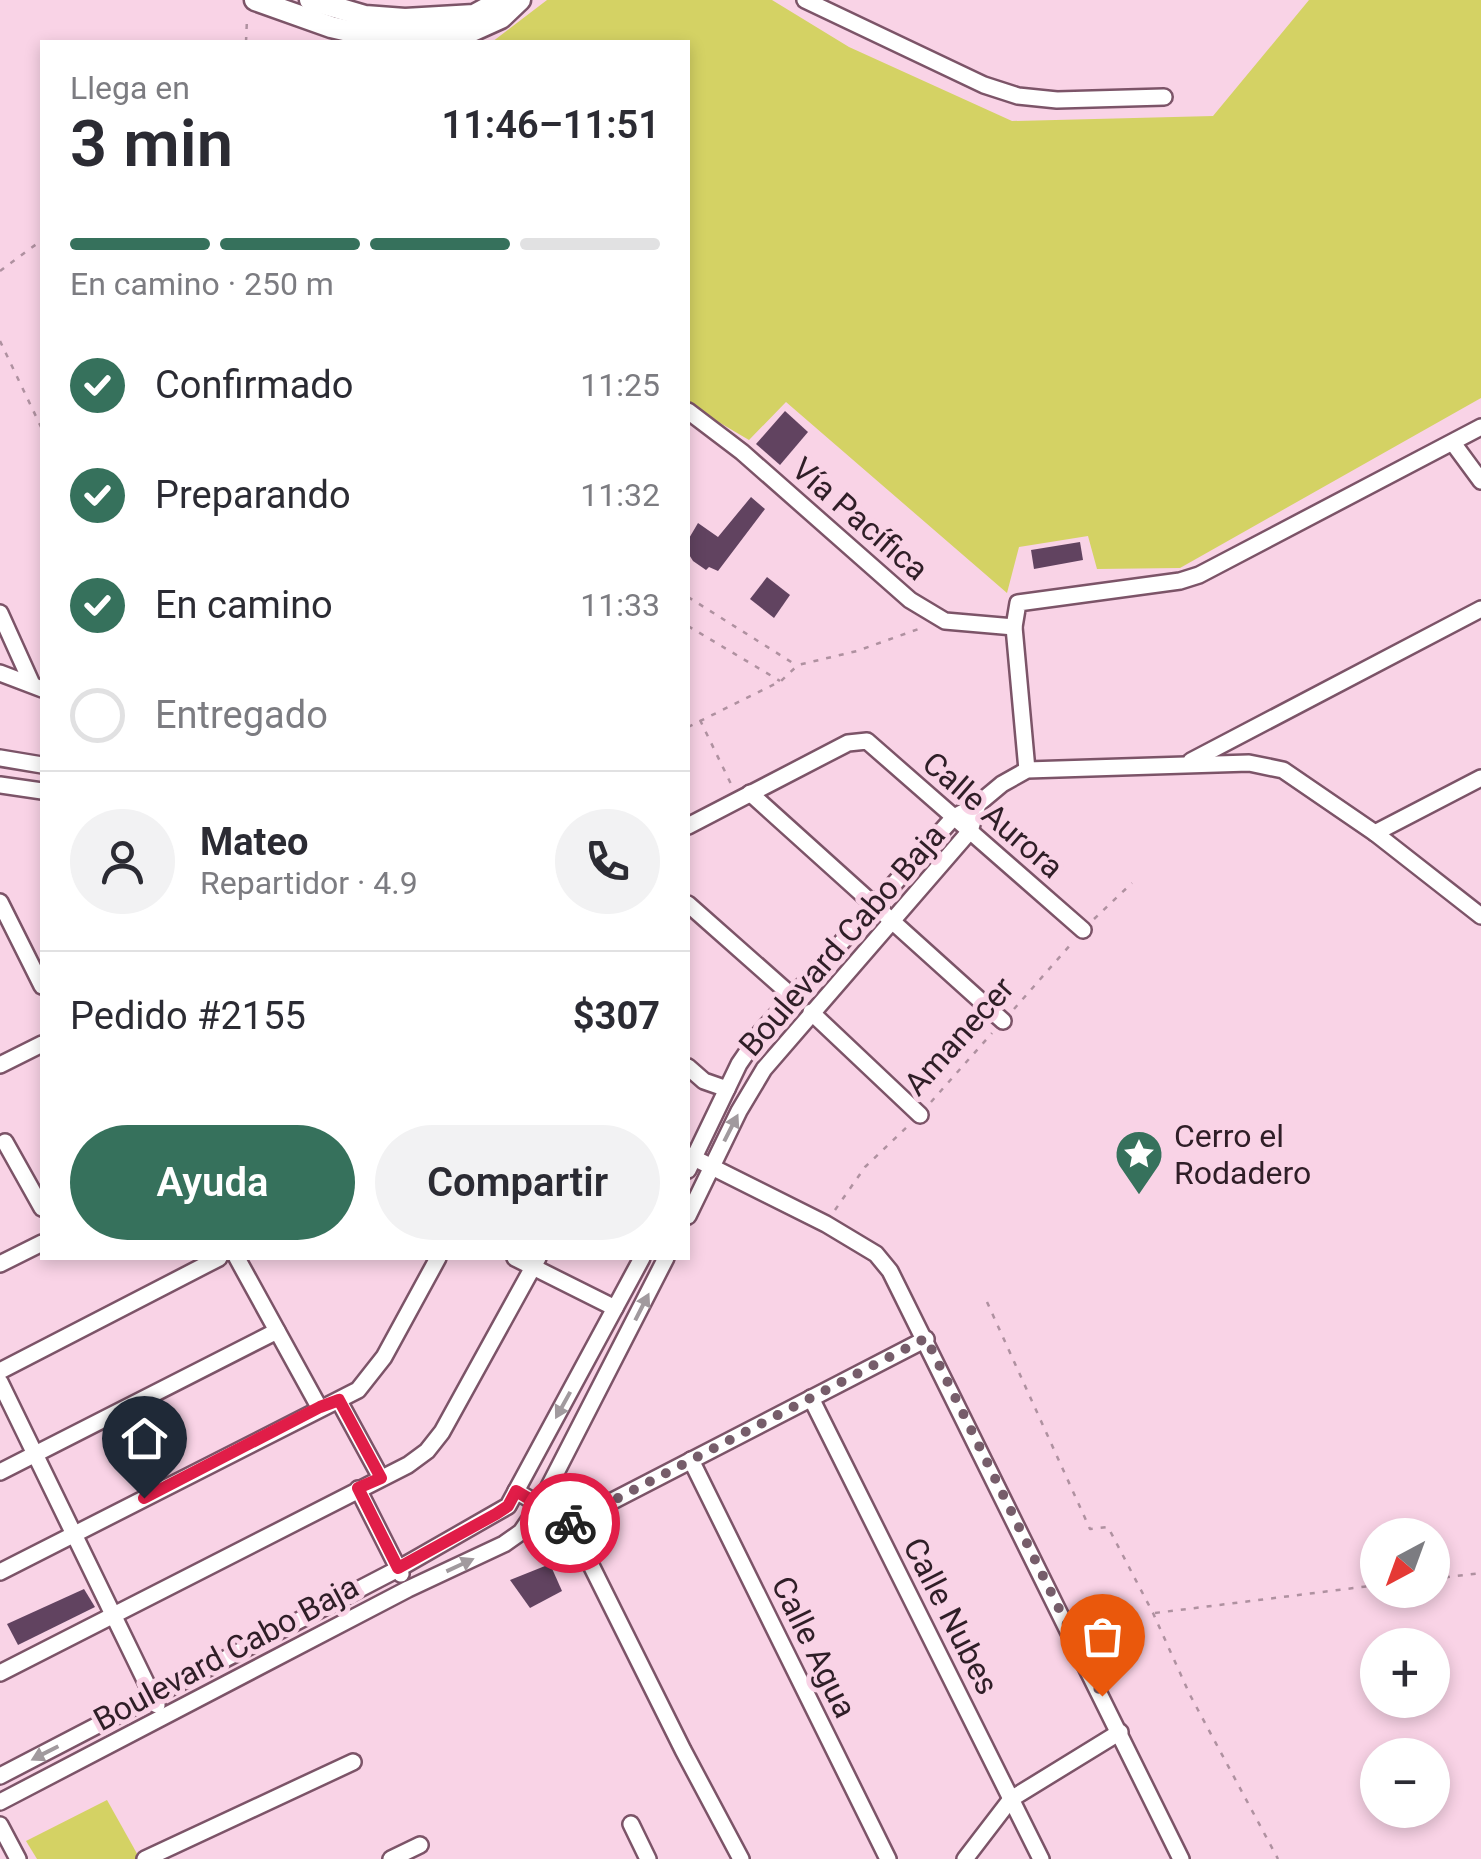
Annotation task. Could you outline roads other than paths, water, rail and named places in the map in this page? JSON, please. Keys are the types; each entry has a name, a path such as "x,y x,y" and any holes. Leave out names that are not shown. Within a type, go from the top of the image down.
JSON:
{"street":[{"path":"310,0 369,32 405,18 474,15 502,0"},
{"path":"251,7 369,32 470,32 501,18 520,0"},
{"path":"805,0 984,85 1018,96 1056,100 1164,97"},
{"name":"Vía Pacífica","path":"690,413 742,452 910,600 945,621 1014,627"},
{"path":"1481,428 1199,575 1180,581 1021,602 1015,608 1014,627 1027,770 1188,763 1250,763 1284,770 1375,833 1481,916"},
{"path":"1454,443 1481,480"},
{"path":"1188,763 1481,609"},
{"path":"0,613 37,687"},
{"path":"0,674 37,687"},
{"name":"Calle Aurora","path":"750,793 848,743 866,740 1083,930"},
{"path":"0,758 40,765"},
{"name":"Boulevard Cabo Baja","path":"690,1161 755,1040 792,996 954,817 1027,770"},
{"path":"1375,833 1481,778"},
{"path":"0,785 40,791"},
{"path":"690,825 750,793 1003,1022"},
{"name":"Boulevard Cabo Baja","path":"690,1212 764,1069 970,832 978,804"},
{"path":"0,902 40,982"},
{"path":"690,906 792,996"},
{"path":"810,1012 920,1114"},
{"path":"0,1065 40,1045"},
{"path":"690,1069 710,1084 727,1089"},
{"path":"6,1142 40,1204"},
{"path":"690,1161 826,1224 876,1254 890,1271 1181,1859"},
{"path":"0,1264 40,1244"},
{"path":"0,1372 215,1260"},
{"path":"238,1260 320,1407"},
{"path":"0,1572 339,1400 368,1381 437,1260"},
{"name":"Boulevard Cabo Baja","path":"0,1776 398,1568 508,1506 641,1260"},
{"name":"Boulevard Cabo Baja","path":"0,1802 521,1532 540,1504 665,1260"},
{"path":"0,1673 381,1478 428,1450 442,1432 536,1262 616,1308"},
{"path":"607,1326 626,1338"},
{"path":"0,1472 277,1331"},
{"path":"570,1523 926,1338"},
{"path":"0,1382 163,1718"},
{"name":"Calle Nubes","path":"811,1398 1041,1859"},
{"path":"339,1400 381,1478"},
{"name":"Calle Agua","path":"691,1460 888,1859"},
{"path":"358,1488 408,1589"},
{"path":"516,1491 570,1523 741,1859"},
{"path":"965,1859 1011,1799 1120,1732"},
{"path":"145,1859 353,1762"},
{"path":"631,1824 648,1859"},
{"path":"0,1825 18,1859"},
{"path":"390,1859 420,1846"}],"place":[{"name":"Cerro el Rodadero","path":"1139,1196"}]}
